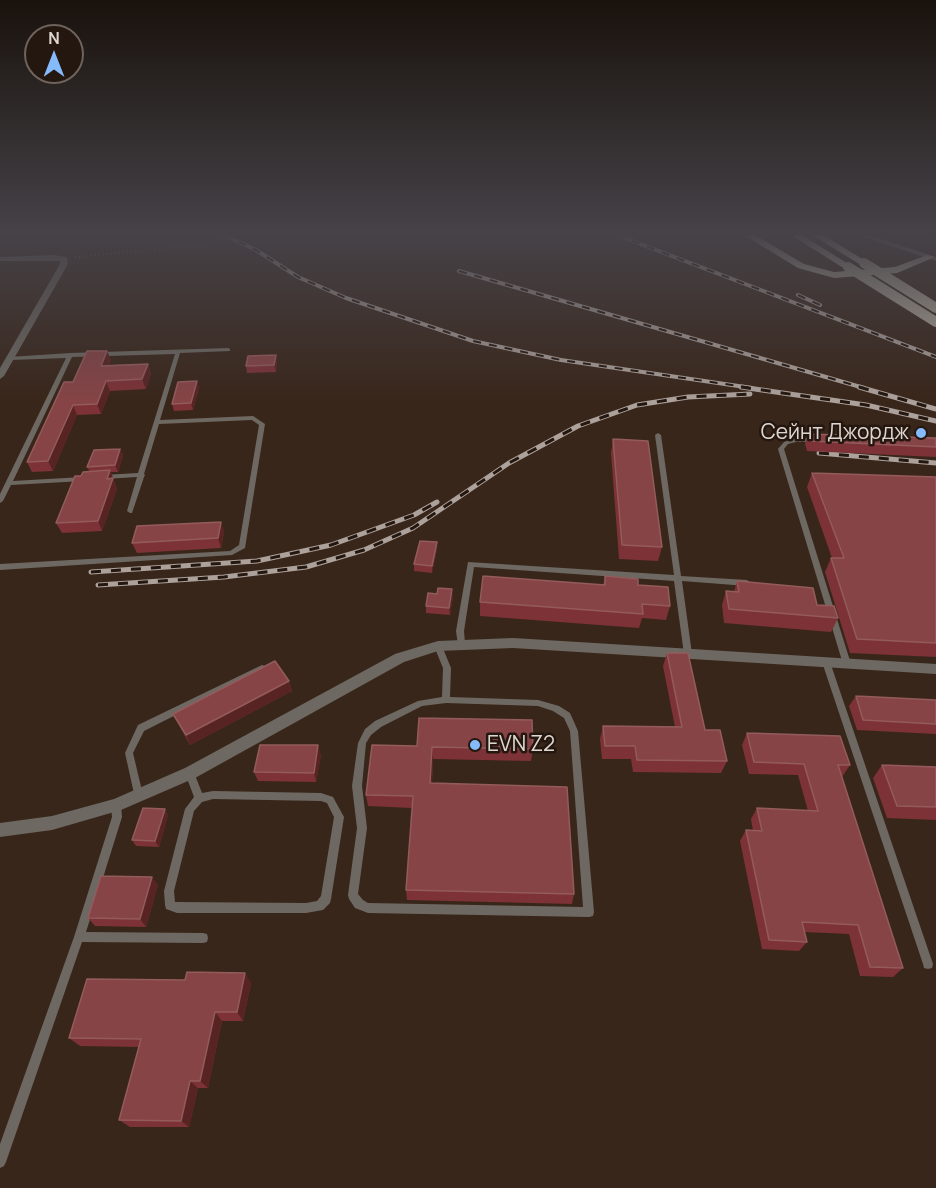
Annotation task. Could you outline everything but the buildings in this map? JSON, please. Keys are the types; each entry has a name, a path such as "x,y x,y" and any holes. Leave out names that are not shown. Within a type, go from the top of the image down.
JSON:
{"main road":[{"path":"886,290 936,322"},
{"path":"908,290 936,308"}],"street":[{"path":"0,376 49,290"},
{"path":"0,830 52,822 116,805 190,773 400,658 438,646 513,643 936,669"}],"lane":[{"path":"11,358 228,350"},
{"path":"130,511 178,351"},
{"path":"0,501 70,355"},
{"path":"0,567 232,553 243,546 262,424 253,418 158,422"},
{"path":"658,435 688,654"},
{"path":"819,440 795,440 786,443 781,449 847,664"},
{"path":"98,478 142,475"},
{"path":"9,483 87,478"},
{"path":"461,644 460,632 471,564 761,585"},
{"path":"438,646 447,668 446,700"},
{"path":"826,662 928,964"},
{"path":"138,795 129,753 141,728 262,668"},
{"path":"446,700 538,703 556,708 567,716 574,731 590,912 368,909 359,904 353,895 362,828 357,786 362,742 368,732 378,724 421,703 446,700"},
{"path":"190,773 199,798"},
{"path":"213,795 235,795 321,797 330,800 339,817 326,899 319,906 306,909 177,908 170,904 169,891 190,809 199,798 213,795"},
{"path":"0,1160 79,937 117,817 116,805"},
{"path":"79,937 203,938"}],"shaded area":[{"path":"0,290 936,290 936,1188 0,1188"}],"railway":[{"path":"329,290 473,341 561,360 752,388"},
{"path":"526,290 864,388"},
{"path":"762,290 936,357"},
{"path":"798,295 820,305"},
{"path":"741,387 866,405 936,421"},
{"path":"859,387 936,409"},
{"path":"98,585 224,577 306,567 364,550 413,528 509,463 578,426 637,405 688,397 750,394"},
{"path":"819,453 936,463"},
{"path":"91,572 257,561 331,545 414,515 437,502"}],"place":[{"name":"Сейнт Джордж","path":"921,433"},
{"name":"EVN Z2","path":"475,745"}]}
